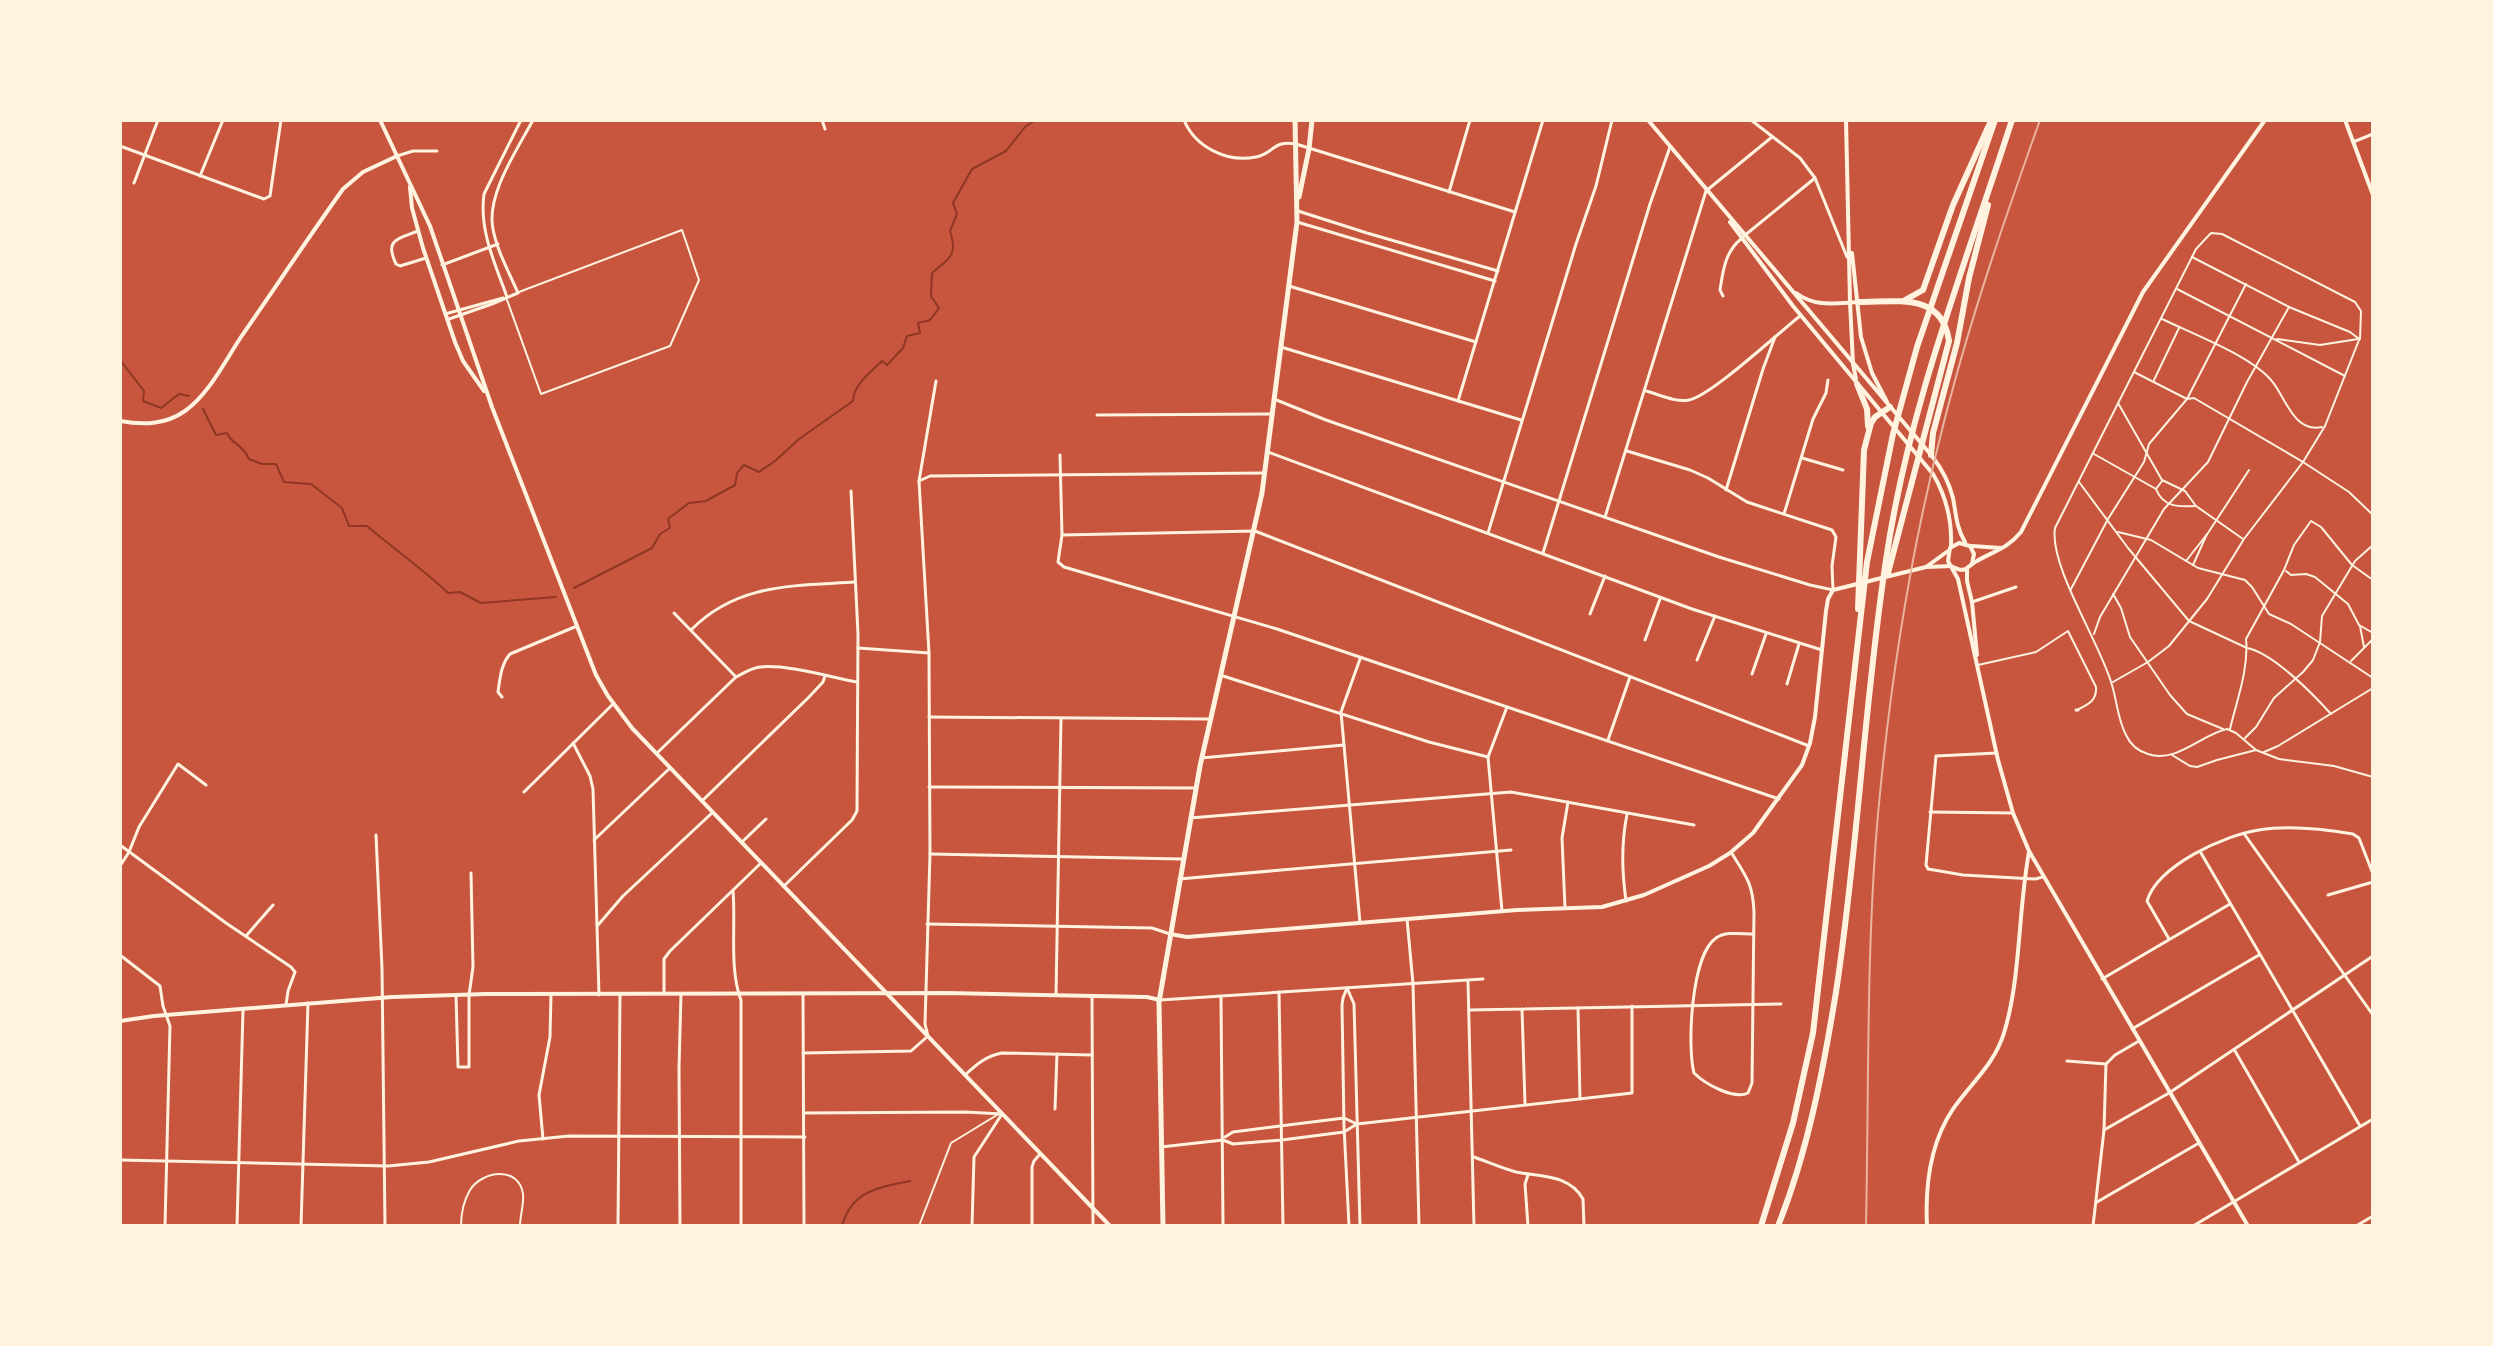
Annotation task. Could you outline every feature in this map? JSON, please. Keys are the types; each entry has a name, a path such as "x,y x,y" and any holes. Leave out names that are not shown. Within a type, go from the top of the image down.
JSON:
{"highway":[{"path":"1901,301 1923,290 1958,192 1993,120"},
{"path":"1761,1226 1793,1123 1813,1033 1867,562 1893,434 1917,347 1993,120"},
{"path":"1778,1226 1805,1145 1829,1034 1845,927 1891,527 1918,408 2012,120"},
{"path":"1932,455 1933,433 1957,343 1969,278 1994,177"},
{"path":"1859,302 1918,303 1938,314 1948,335 1949,348 1880,606"},
{"path":"1857,384 1867,409 1868,429 1861,481 1859,632"},
{"path":"1868,429 1881,412 1890,407"}],"main road":[{"path":"380,120 419,202 488,396 598,680 613,704 670,768 1110,1226"},
{"path":"1163,1226 1160,1000 1201,758 1255,531 1265,473 1297,222 1295,120"},
{"path":"1297,210 1312,120"},
{"path":"1648,120 1940,486 1948,513 1948,561 1958,579 2013,813 2029,851 2062,911 2248,1226"},
{"path":"1846,120 1850,302 1857,384"},
{"path":"1170,934 1187,937 1502,911 1602,907 1680,880 1731,852 1753,833 1802,765 1815,717 1828,599 1833,590 1926,567 1960,570 2012,543 2027,522 2143,292 2265,120"},
{"path":"2345,120 2373,195"},
{"path":"120,421 158,423 181,414 191,406 343,189 363,172 397,156"},
{"path":"410,185 414,217 446,317 463,361 488,396"},
{"path":"1743,237 1932,455 1943,472 1952,495 1956,523 1974,554 1967,581 1978,665"},
{"path":"1850,239 1861,337 1867,360 1890,407"},
{"path":"1786,286 1805,300 1817,303 1859,302"},
{"path":"1926,567 1959,543 2001,548"},
{"path":"1927,1226 1930,1167 1938,1140 1952,1110 1986,1069 2004,1033 2013,995 2029,851"},
{"path":"120,1021 308,1003 456,995 926,993 1147,997 1160,1000"}],"street":[{"path":"134,183 158,120"},
{"path":"200,176 223,120"},
{"path":"120,146 261,199 270,196 281,120"},
{"path":"507,297 482,218 484,194 521,120"},
{"path":"446,317 518,293 491,219 494,199 533,120"},
{"path":"822,120 825,129"},
{"path":"1184,120 1190,133 1204,146 1230,156 1256,157 1274,146 1296,144 1515,212"},
{"path":"1449,192 1470,120"},
{"path":"1458,401 1543,120"},
{"path":"1488,533 1596,186 1612,120"},
{"path":"1751,120 1800,158 1815,178 1850,264"},
{"path":"2353,142 2373,134"},
{"path":"1605,517 1706,191 1772,137"},
{"path":"1543,553 1670,147"},
{"path":"397,156 413,151 437,151"},
{"path":"1723,296 1720,290 1727,256 1734,245 1815,178"},
{"path":"1297,210 1498,271"},
{"path":"1297,222 1495,281"},
{"path":"418,231 397,239 392,243 391,251 398,265 426,258"},
{"path":"442,265 498,244"},
{"path":"1289,286 1476,342"},
{"path":"1646,391 1683,401 1691,400 1716,384 1801,315"},
{"path":"1726,490 1776,335"},
{"path":"1281,347 1521,420"},
{"path":"1784,514 1828,380"},
{"path":"803,1053 911,1051 928,1036 925,1024 930,854 929,653 919,481 936,381"},
{"path":"1274,399 1757,569 1833,590 1835,533 1826,527 1747,502 1690,470 1627,451"},
{"path":"1097,415 1273,414"},
{"path":"1268,451 1661,597 1822,650"},
{"path":"1060,455 1062,535 1059,564 1064,567 1361,657 1779,799"},
{"path":"1802,458 1843,470"},
{"path":"919,481 930,476 1265,473"},
{"path":"784,886 856,816 858,648 851,491"},
{"path":"1062,535 1255,531 1809,746"},
{"path":"1590,614 1605,576"},
{"path":"691,630 717,608 749,593 855,582"},
{"path":"1972,602 2016,587"},
{"path":"1645,640 1661,597"},
{"path":"674,613 736,677"},
{"path":"1697,660 1715,616"},
{"path":"502,697 498,692 502,671 510,654 577,626"},
{"path":"1752,674 1766,634"},
{"path":"1787,684 1799,644"},
{"path":"858,648 929,653"},
{"path":"1360,923 1341,713 1361,657"},
{"path":"657,753 736,677 750,669 762,667 857,682"},
{"path":"1220,675 1429,742 1488,757"},
{"path":"702,801 809,697 826,676"},
{"path":"1608,740 1630,677"},
{"path":"524,792 613,704"},
{"path":"1502,911 1488,757 1507,706"},
{"path":"929,717 1209,719"},
{"path":"1056,995 1061,718"},
{"path":"573,743 590,776 593,789 599,995"},
{"path":"1201,758 1344,745"},
{"path":"1997,753 1936,756 1926,865 1928,869 1963,875 2043,877"},
{"path":"120,866 139,827 178,764 206,785"},
{"path":"594,840 670,768"},
{"path":"929,787 1196,788"},
{"path":"1190,818 1511,792 1694,825"},
{"path":"1565,908 1562,838 1568,802"},
{"path":"598,925 623,896 713,812"},
{"path":"1626,901 1621,868 1628,812"},
{"path":"1930,812 2013,813"},
{"path":"742,842 766,819"},
{"path":"2169,939 2147,901 2150,893 2179,864 2220,841 2284,828 2353,834 2359,838 2373,874"},
{"path":"2244,834 2373,1015"},
{"path":"376,835 385,1226"},
{"path":"120,845 291,967 295,972 286,1005"},
{"path":"1179,879 1511,850"},
{"path":"1731,852 1753,891 1753,934 1752,1004 1752,1081 1749,1091 1739,1096 1694,1073 1695,979 1708,945 1723,935 1753,934"},
{"path":"2200,852 2360,1126"},
{"path":"930,854 1183,859"},
{"path":"664,994 664,959 761,863"},
{"path":"456,995 458,1067 469,1067 469,995 473,967 471,873"},
{"path":"2328,895 2373,882"},
{"path":"733,891 735,974 741,1000 741,1226"},
{"path":"2102,979 2230,904"},
{"path":"246,936 273,905"},
{"path":"1407,919 1413,984 1419,1226"},
{"path":"927,924 1152,928 1170,934"},
{"path":"120,955 160,986 170,1026 165,1226"},
{"path":"2132,1029 2259,955"},
{"path":"2104,1130 2169,1093 2373,956"},
{"path":"1160,1000 1483,979"},
{"path":"1468,981 1474,1226"},
{"path":"1347,988 1342,1005 1349,1226"},
{"path":"1347,988 1354,1004 1360,1226"},
{"path":"1279,992 1283,1226"},
{"path":"680,1226 681,994"},
{"path":"803,994 804,1226"},
{"path":"543,1139 539,1095 550,1037 551,995"},
{"path":"618,1226 620,995"},
{"path":"1092,996 1093,1226"},
{"path":"1221,997 1223,1226"},
{"path":"301,1226 308,1003"},
{"path":"1469,1010 1781,1004"},
{"path":"1161,1147 1223,1140 1233,1144 1282,1140 1344,1132 1357,1124 1632,1093 1632,1006"},
{"path":"1578,1008 1580,1099"},
{"path":"237,1226 243,1009"},
{"path":"1522,1009 1525,1104"},
{"path":"2093,1226 2104,1130 2106,1064 2139,1041"},
{"path":"2234,1050 2299,1162"},
{"path":"965,1075 991,1055 1002,1053 1092,1055"},
{"path":"1055,1109 1057,1054"},
{"path":"2067,1061 2106,1064"},
{"path":"804,1113 1002,1114 974,1157 972,1226"},
{"path":"1223,1140 1233,1132 1344,1118 1357,1124"},
{"path":"2193,1226 2373,1119"},
{"path":"120,1160 385,1166 429,1162 519,1141 543,1139 619,1136 805,1137"},
{"path":"2097,1202 2199,1143"},
{"path":"1032,1226 1032,1167 1040,1154"},
{"path":"1472,1157 1528,1175 1533,1173 1552,1177 1576,1189 1584,1204 1584,1226"},
{"path":"1528,1175 1525,1184 1528,1226"},
{"path":"1346,1186 1359,1187"},
{"path":"1348,1200 1359,1199"},
{"path":"2356,1226 2373,1216"}],"lane":[{"path":"507,297 541,394 670,346 696,291 699,275 682,230 518,293"},
{"path":"2112,682 2169,646 2207,599 2244,539 2303,462 2325,426 2360,339 2361,311 2355,302 2222,234 2211,233 2202,240 2192,257 2053,536 2064,576 2094,635 2112,682 2122,728 2131,743 2152,756 2172,755 2224,729"},
{"path":"2192,257 2360,339"},
{"path":"2070,591 2108,519 2144,462 2149,444 2187,399 2246,284"},
{"path":"2176,288 2346,377"},
{"path":"2094,635 2100,617 2135,555 2168,504 2208,462 2228,418 2289,307"},
{"path":"2161,318 2256,366 2273,382 2295,418 2314,428 2325,426"},
{"path":"2152,382 2180,327"},
{"path":"2273,338 2320,345 2360,339"},
{"path":"2134,372 2187,399 2194,398 2303,462 2349,492 2373,515"},
{"path":"2118,402 2162,480 2181,489 2196,506 2244,539"},
{"path":"2093,454 2156,489 2168,504 2196,506"},
{"path":"2185,562 2249,470"},
{"path":"2156,489 2162,480"},
{"path":"2078,481 2189,621 2256,650 2302,683 2331,714"},
{"path":"2230,730 2247,648 2246,639 2284,570 2294,545 2311,521 2321,527 2352,565 2373,580"},
{"path":"2117,532 2151,540 2193,566 2245,580 2269,614 2291,624 2373,678"},
{"path":"2193,566 2208,533"},
{"path":"2243,739 2256,727 2274,698 2313,660 2320,642 2322,616 2352,565 2373,545"},
{"path":"2284,570 2291,575 2315,577 2336,592 2348,604 2359,625 2364,648"},
{"path":"2113,594 2130,637 2184,711 2198,720 2230,730 2261,753 2279,759 2334,766 2373,777"},
{"path":"2359,625 2373,633"},
{"path":"1978,665 2036,652 2068,631 2096,687 2096,696 2091,703 2077,710"},
{"path":"2349,663 2373,639"},
{"path":"2261,753 2278,746 2373,688"},
{"path":"2172,755 2197,767 2256,750"},
{"path":"919,1226 951,1143 991,1117 1002,1114"},
{"path":"461,1226 462,1208 472,1187 482,1179 505,1173 519,1183 523,1195 520,1226"}],"waterway":[{"path":"574,588 652,548 660,534 670,528 668,519 689,503 706,501 735,485 737,473 744,465 759,472 775,461 799,439 853,401 859,384 868,374 882,361 887,365 903,348 907,336 920,333 918,323 930,320 939,308 931,296 932,273 953,251 950,231 957,214 953,203 972,169 1006,151 1025,127 1035,120"},
{"path":"120,360 144,391 143,401 161,408 179,394 189,396"},
{"path":"203,409 216,435 227,433 249,459 262,464 276,464 284,482 311,484 342,508 349,526 367,526 448,593 460,592 481,603 556,597"},
{"path":"842,1226 846,1214 859,1198 877,1189 910,1181"}],"railway":[{"path":"1866,1226 1874,865 1895,668 1921,522 1953,387 2040,120"}]}
